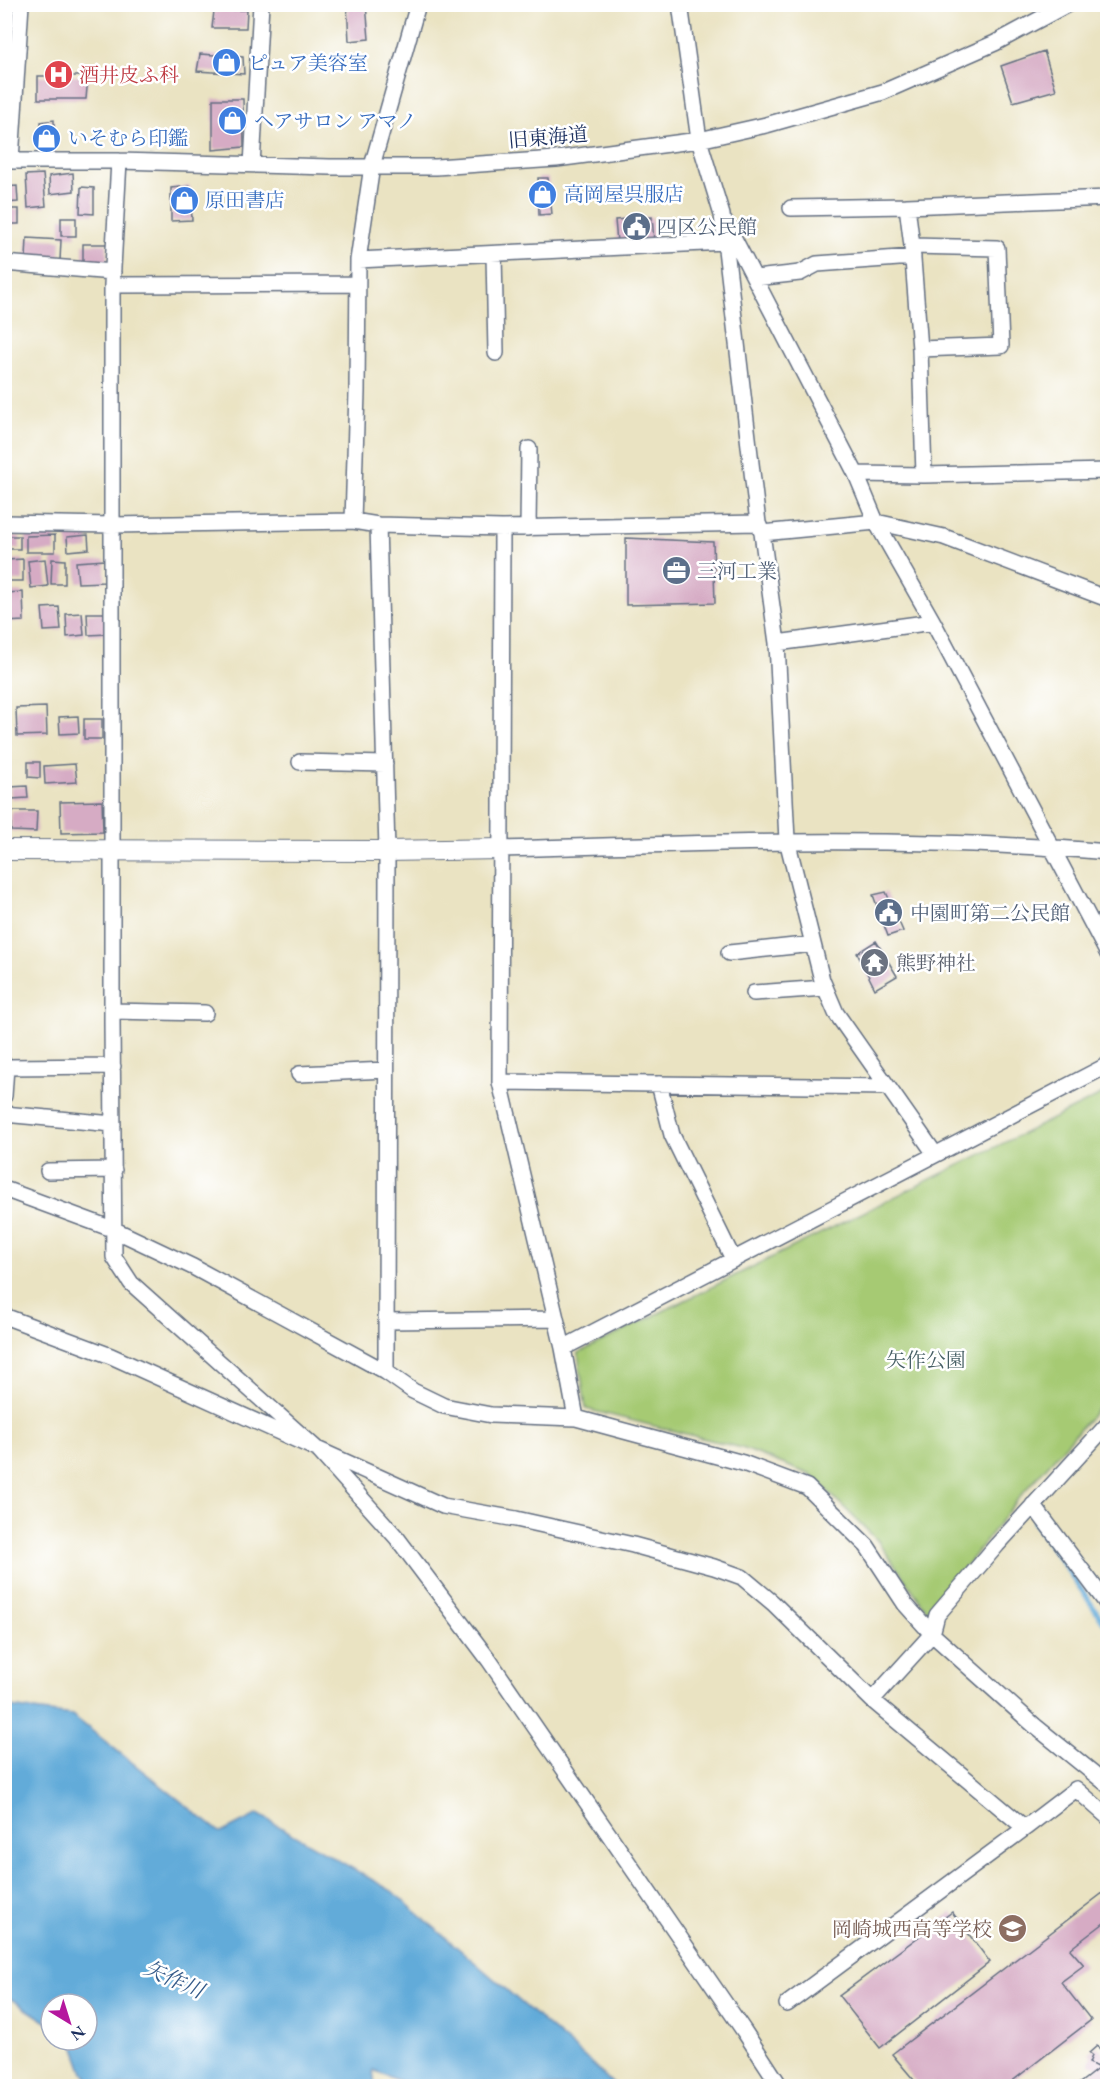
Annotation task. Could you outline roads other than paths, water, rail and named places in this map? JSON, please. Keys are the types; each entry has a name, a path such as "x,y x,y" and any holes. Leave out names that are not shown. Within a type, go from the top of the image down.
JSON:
{"street":[{"path":"8,160 21,4"},
{"path":"252,165 261,4"},
{"path":"353,521 358,260 372,166 418,4"},
{"path":"680,4 699,140 722,215 856,474 876,522 933,622 1107,954"},
{"name":"旧東海道","path":"8,160 436,167 556,159 699,140 766,125 883,92 995,43 1068,4"},
{"path":"119,161 113,278 114,1257 131,1283 320,1452 398,1538 467,1629 780,2086"},
{"path":"791,208 1107,198"},
{"path":"907,206 920,349 924,475"},
{"path":"722,215 760,528 777,643 787,840 825,988 836,1013 935,1154"},
{"path":"358,260 725,242"},
{"path":"755,278 801,273 817,264 912,252 997,248 1001,346 920,349"},
{"path":"494,254 496,353"},
{"path":"4,263 113,278 357,284"},
{"path":"528,528 529,449"},
{"path":"856,474 924,475 1107,471"},
{"path":"4,523 113,525 353,521 378,525 502,528 760,528 876,522 944,537 1107,599"},
{"path":"378,525 387,851 386,1372"},
{"path":"502,528 500,1082 556,1319 576,1418"},
{"path":"777,643 933,622"},
{"path":"300,762 385,764"},
{"path":"4,850 387,851 787,840 1051,847 1107,852"},
{"path":"729,953 813,944"},
{"path":"754,993 825,988"},
{"path":"112,1011 205,1013"},
{"path":"562,1348 1107,1065"},
{"path":"4,1096 6,1067 113,1066"},
{"path":"299,1074 386,1070"},
{"path":"500,1082 888,1087"},
{"path":"659,1084 672,1135 733,1259"},
{"path":"4,1114 113,1124"},
{"path":"48,1171 114,1170"},
{"path":"4,1189 115,1230 193,1267 386,1372 413,1391 444,1407 491,1415 576,1418 743,1463 807,1487 867,1546 905,1604 932,1634 1035,1726 1107,1785"},
{"path":"4,1317 111,1356 443,1506 633,1545 714,1567 742,1578 773,1603 872,1700 1025,1828"},
{"path":"386,1321 556,1319"},
{"path":"872,1700 932,1634 937,1616 1033,1504 1107,1424"},
{"path":"1033,1504 1107,1605"},
{"path":"787,2004 1076,1789 1107,1817"}],"water":[{"name":"矢作川","path":"5,1703 10,1707 72,1715 221,1833 258,1814 392,1891 615,2086 412,2086 373,2070 375,2086 93,2086 84,2073 76,2052 99,2052 99,1992 39,1992 39,2017 5,1995"}],"waterway":[{"path":"1034,1522 1108,1628"}],"place":[{"name":"ピュア美容室","path":"227,63"},
{"name":"酒井皮ふ科","path":"58,75"},
{"name":"ヘアサロン アマノ","path":"233,121"},
{"name":"いそむら印鑑","path":"47,138"},
{"name":"高岡屋呉服店","path":"543,194"},
{"name":"原田書店","path":"184,200"},
{"name":"四区公民館","path":"636,227"},
{"name":"三河工業","path":"676,571"},
{"name":"中園町第二公民館","path":"889,913"},
{"name":"熊野神社","path":"875,963"},
{"name":"岡崎城西高等学校","path":"1013,1929"}],"park label":[{"name":"矢作公園","path":"926,1360"}]}
